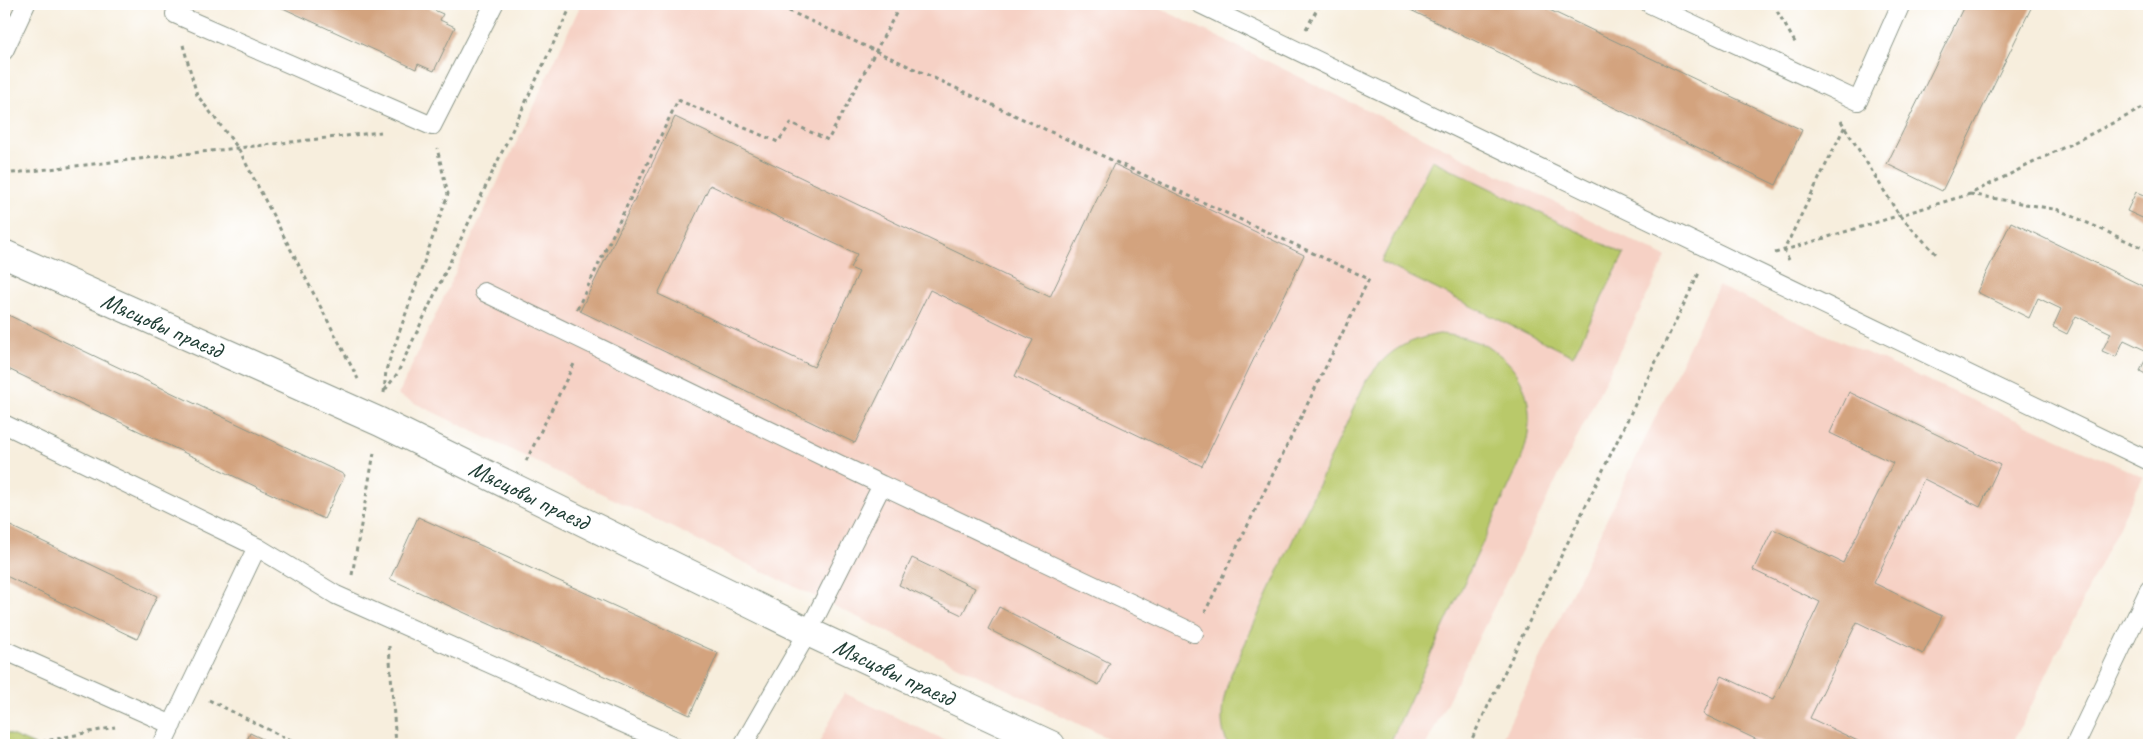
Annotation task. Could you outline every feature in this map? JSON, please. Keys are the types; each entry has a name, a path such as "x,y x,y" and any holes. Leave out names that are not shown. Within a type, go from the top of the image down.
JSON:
{"street":[{"name":"Мясцовы праезд","path":"4,254 380,422 808,632 1051,745"}],"lane":[{"path":"4,51 26,4"},
{"path":"175,14 432,126 494,4"},
{"path":"1200,4 2149,461"},
{"path":"1650,4 1858,101 1901,4"},
{"path":"484,292 882,485 1194,633"},
{"path":"4,424 256,547 347,600 672,745"},
{"path":"743,745 808,632 882,485"},
{"path":"162,745 165,722 188,690 256,547"},
{"path":"2075,745 2149,590"},
{"path":"4,650 165,722"}],"path":[{"path":"384,392 397,374 572,4"},
{"path":"774,4 878,50 1370,279 1194,633"},
{"path":"566,331 678,100 778,142 791,123 828,140 901,4"},
{"path":"1773,4 1816,81"},
{"path":"175,14 197,95 238,148 380,422"},
{"path":"1784,250 1858,101"},
{"path":"1739,264 1970,194 2149,105"},
{"path":"1840,119 1899,215 1938,256"},
{"path":"347,600 380,422 386,370 448,194 432,126"},
{"path":"4,174 383,132"},
{"path":"1970,194 2059,210 2149,251"},
{"path":"1469,745 1710,250"},
{"path":"1784,250 1805,296"},
{"path":"513,487 585,341"},
{"path":"387,618 396,745"},
{"path":"188,690 299,745"},
{"path":"26,745 165,722"}],"shaded area":[{"path":"581,4 1151,4 1666,257 1426,745 1122,745 398,395"},
{"path":"1718,286 2143,477 2012,745 1506,745 1500,743"},
{"path":"844,693 956,745 818,745"}],"green space":[{"path":"1432,160 1624,254 1573,356 1381,262"},
{"path":"1439,334 1465,338 1486,346 1504,358 1517,373 1525,392 1529,412 1528,435 1521,460 1389,745 1228,745 1223,727 1222,710 1231,674 1366,381 1381,362 1397,349 1416,340"},
{"path":"4,732 35,745 4,745"}],"building":[{"path":"274,4 420,4 443,14 440,20 455,27 434,71 418,64 416,69"},
{"path":"1398,4 1537,4 1802,130 1776,185"},
{"path":"1965,4 2033,4 1942,191 1887,164"},
{"path":"675,117 1050,297 1114,164 1304,255 1202,466 1015,376 1033,340 930,290 855,443 580,311","holes":["710,185 857,254 850,268 859,272 814,367 658,294"]},
{"path":"2136,192 2149,197 2149,221 2127,211"},
{"path":"2011,222 2149,289 2149,352 2124,340 2116,357 2102,351 2111,333 2076,316 2067,334 2053,327 2061,309 2038,298 2029,318 1977,292"},
{"path":"4,313 345,475 324,519 4,367"},
{"path":"2149,352 2149,376 2140,371"},
{"path":"1849,392 2000,465 1980,507 1924,479 1874,583 1942,616 1923,654 1857,622 1810,718 1866,745 1768,745 1703,714 1722,676 1773,700 1820,602 1753,570 1773,529 1843,563 1893,463 1830,433"},
{"path":"418,517 718,653 690,715 390,579"},
{"path":"4,523 157,596 137,639 4,575"},
{"path":"912,558 975,588 962,615 899,585"},
{"path":"999,607 1110,663 1099,685 988,629"},
{"path":"250,733 275,745 245,745"}]}
